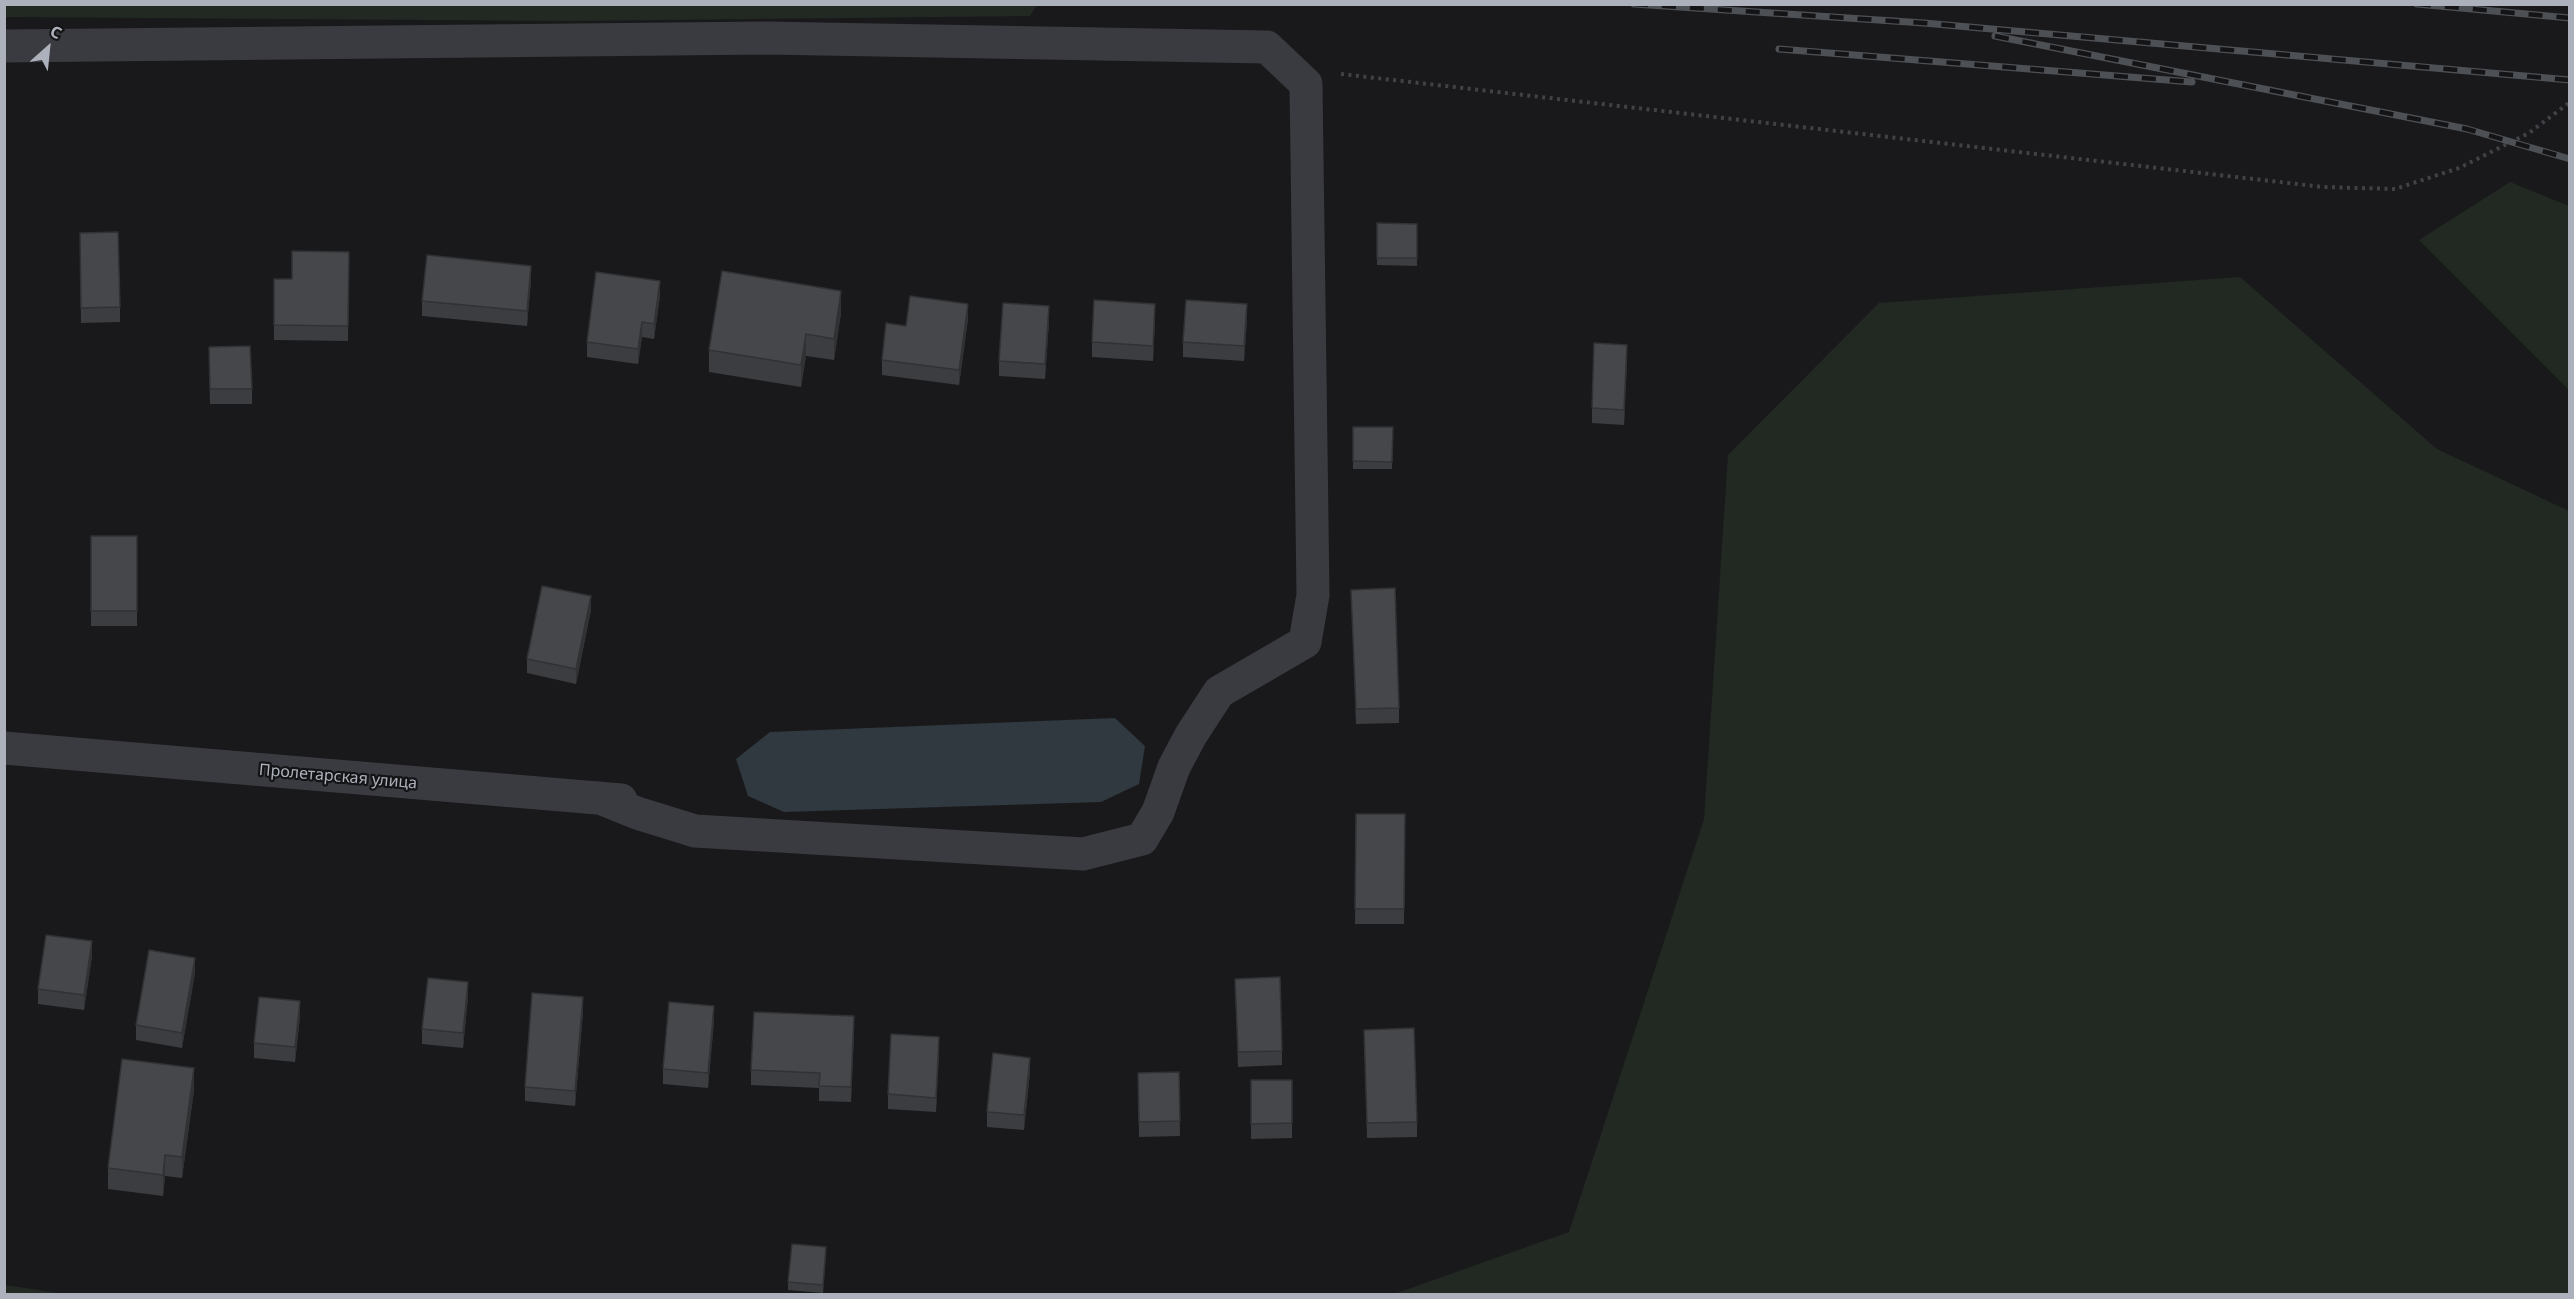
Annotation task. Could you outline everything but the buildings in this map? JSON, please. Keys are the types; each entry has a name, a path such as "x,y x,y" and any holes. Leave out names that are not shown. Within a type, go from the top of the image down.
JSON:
{"street":[{"path":"4,46 802,39 1267,47 1306,84 1313,595 1305,642 1219,692 1174,767 1158,812 1142,839 1083,854 695,831 637,813 600,798"},
{"name":"Пролетарская улица","path":"4,748 671,804"}],"path":[{"path":"1289,68 2323,187 2395,189 2459,168 2529,133 2570,102"}],"shaded area":[{"path":"5,4 1037,5 1030,16 569,21 5,17"},
{"path":"2510,182 2569,206 2569,390 2419,240"},
{"path":"2240,277 2437,449 2569,511 2569,1294 1394,1294 1569,1232 1704,819 1728,455 1879,303"},
{"path":"1115,718 1145,746 1139,784 1101,802 784,812 748,796 736,759 770,732"},
{"path":"5,1285 65,1294 5,1294"}],"railway":[{"path":"1634,4 1924,23 2570,80"},
{"path":"2417,4 2570,18"},
{"path":"1995,36 2467,129 2570,159"},
{"path":"1779,49 2192,82"}]}
